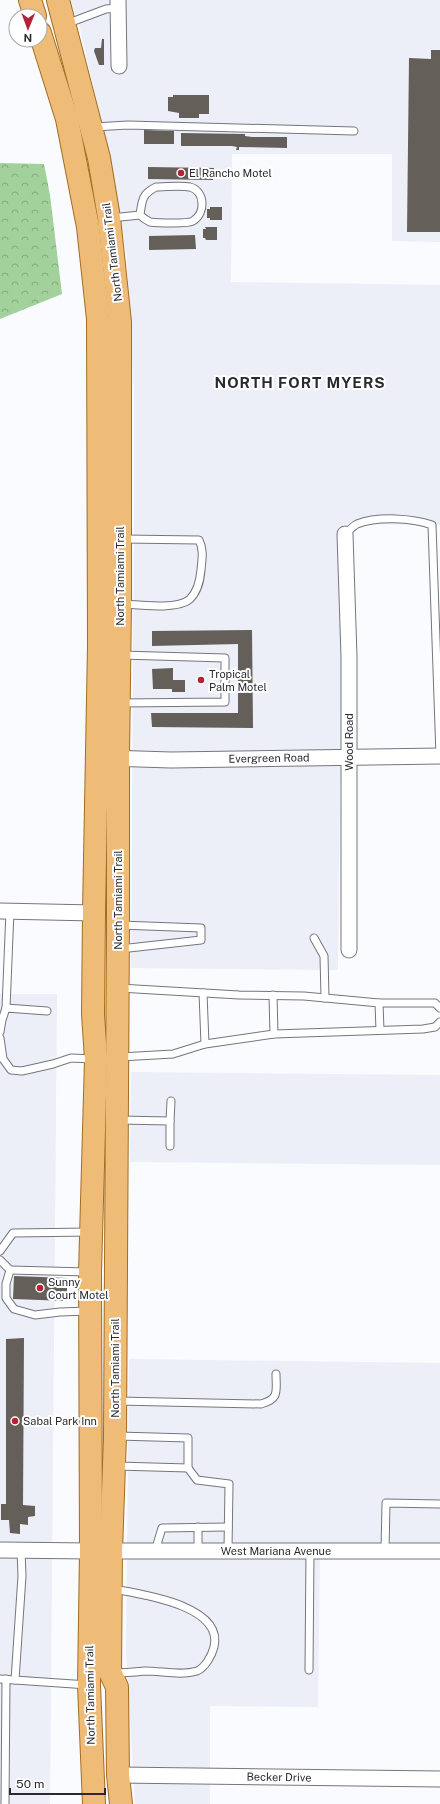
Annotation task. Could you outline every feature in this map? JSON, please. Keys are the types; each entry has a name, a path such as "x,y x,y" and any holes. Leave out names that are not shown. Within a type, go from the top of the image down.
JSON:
{"main road":[{"path":"48,0 66,24"},
{"name":"North Tamiami Trail","path":"58,0 66,24 92,127 109,218 120,322 119,703 108,758 94,913 94,1014 96,1059 93,1118 92,1232 90,1272 90,1489 96,1500 101,1532 101,1551 111,1588 110,1672 117,1687 118,1775 121,1804"},
{"name":"North Tamiami Trail","path":"44,48 68,127 88,227 98,319 99,645 108,758 118,925 115,1466 101,1551 89,1685 94,1804"},
{"path":"98,319 106,340 108,365 113,372 120,376"},
{"path":"99,387 108,394 113,404 120,442"},
{"path":"93,1118 100,1131 104,1163 109,1172 117,1178"},
{"path":"92,1188 99,1194 104,1205 107,1234 111,1245 116,1251"},
{"path":"101,1551 98,1570 102,1585 104,1616 110,1630"}],"street":[{"path":"118,4 119,66"},
{"name":"Wood Road","path":"345,534 349,657 349,950"},
{"name":"Evergreen Road","path":"108,758 170,760 440,756"},
{"path":"5,911 94,913"},
{"name":"West Mariana Avenue","path":"0,1550 440,1551"},
{"name":"Becker Drive","path":"118,1775 440,1779"}],"lane":[{"path":"66,24 118,4"},
{"path":"92,127 128,125 354,131"},
{"path":"109,218 140,215 151,222 184,223 193,221 201,212 202,202 199,193 190,187 156,187 146,192 142,202 140,215"},
{"path":"345,534 357,524 380,520 417,520 432,525 440,756"},
{"path":"120,539 200,540 203,548 200,580 196,591 189,600 180,604 158,606 120,604"},
{"path":"119,655 225,658 225,702 119,703"},
{"path":"0,1032 6,1008 5,911"},
{"path":"118,925 201,928 201,940 118,950"},
{"path":"314,938 324,956 325,998"},
{"path":"118,988 203,993 304,996 379,1003 434,1003 440,1008"},
{"path":"203,993 205,1044"},
{"path":"273,996 274,1034"},
{"path":"379,1003 380,1030"},
{"path":"6,1008 47,1012"},
{"path":"117,1057 173,1054 205,1044 274,1034 423,1029 435,1027 440,1022"},
{"path":"0,1038 3,1059 11,1070 22,1071 71,1058 96,1059"},
{"path":"170,1146 171,1101"},
{"path":"117,1120 170,1121"},
{"path":"0,1251 13,1233 92,1232"},
{"path":"0,1260 10,1270 90,1272"},
{"path":"10,1270 6,1284 6,1298 14,1310 35,1316 60,1312 90,1311"},
{"path":"115,1401 261,1404 271,1401 274,1398 276,1394 276,1374"},
{"path":"115,1436 188,1438 188,1468 197,1480 229,1484 228,1550"},
{"path":"115,1466 188,1468"},
{"path":"385,1551 386,1503 440,1504"},
{"path":"198,1527 198,1551"},
{"path":"154,1551 162,1528 228,1527"},
{"path":"14,1680 22,1576 21,1550"},
{"path":"309,1670 310,1551"},
{"path":"110,1672 146,1671 189,1673 199,1670 212,1654 214,1643 213,1632 210,1624 193,1609 111,1588"},
{"path":"5,1804 3,1679 89,1685"}],"shaded area":[{"path":"70,0 440,0 440,242 392,241 392,154 232,154 231,282 440,285 440,525 343,524 338,970 131,968 134,394 127,257 107,146 78,20"},
{"path":"0,994 57,994 50,1804 0,1804"},
{"path":"131,1072 440,1075 440,1165 130,1162"},
{"path":"129,1359 440,1363 440,1550 320,1551 318,1707 210,1706 210,1804 135,1804 126,1648"}],"green space":[{"path":"0,163 44,164 50,195 62,294 0,319"}],"building":[{"path":"102,39 104,39 104,65 99,65 94,51 95,48 101,48"},
{"path":"431,50 440,50 440,232 407,232 409,58 431,59"},
{"path":"173,95 209,95 209,114 199,114 199,118 179,118 179,113 168,111 168,97 173,97"},
{"path":"144,130 174,131 174,144 144,144"},
{"path":"181,133 245,134 245,136 252,137 287,137 287,148 239,147 239,150 236,150 237,147 232,146 181,146"},
{"name":"El Rancho Motel","path":"148,167 214,168 213,180 148,179"},
{"path":"210,207 222,207 222,220 210,220 210,218 207,218 207,209 210,209"},
{"path":"205,227 217,227 217,240 206,240 203,238 203,229 206,229"},
{"path":"195,235 196,249 149,250 149,236"},
{"path":"252,630 253,728 152,727 151,713 238,713 238,644 152,646 152,631"},
{"path":"173,668 173,680 185,680 185,692 172,692 172,689 153,689 152,669"},
{"name":"Sunny Court Motel","path":"14,1276 67,1278 67,1301 13,1299"},
{"name":"Sabal Park Inn","path":"24,1338 23,1505 35,1506 35,1516 28,1517 28,1525 20,1524 20,1534 10,1533 9,1520 1,1520 1,1504 6,1504 6,1339"}],"place":[{"name":"El Rancho Motel","path":"181,173"},
{"name":"Tropical Palm Motel","path":"201,680"},
{"name":"Sunny Court Motel","path":"40,1288"},
{"name":"Sabal Park Inn","path":"15,1421"}],"district":[{"name":"NORTH FORT MYERS","path":"300,382"}]}
